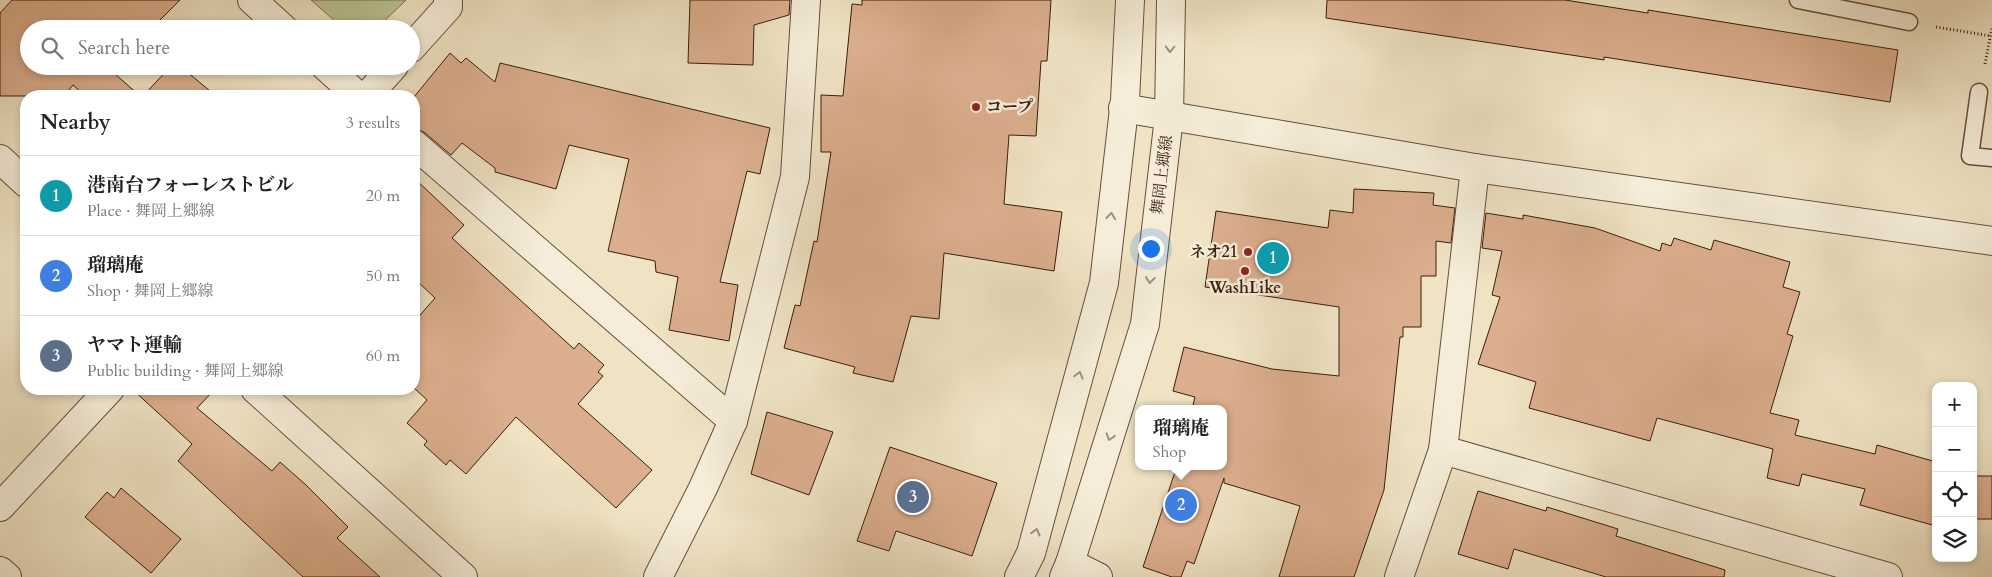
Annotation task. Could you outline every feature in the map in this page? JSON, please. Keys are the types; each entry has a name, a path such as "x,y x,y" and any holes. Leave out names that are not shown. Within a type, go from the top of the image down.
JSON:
{"street":[{"path":"252,0 274,20"},
{"path":"420,38 448,7 448,0"},
{"path":"658,577 733,422 796,177 806,0"},
{"path":"1019,577 1030,553 1104,283 1124,108 1130,0"},
{"name":"舞岡上郷線","path":"1067,570 1145,324 1169,117 1171,0"},
{"path":"335,75 351,90"},
{"path":"372,90 386,75"},
{"path":"1124,108 1475,168 1992,241"},
{"path":"420,149 733,422"},
{"path":"0,159 20,177"},
{"path":"1398,577 1443,450 1475,168"},
{"path":"0,506 104,395"},
{"path":"262,395 463,577"},
{"path":"1443,450 1888,577"},
{"path":"1067,570 1098,577"},
{"path":"0,571 7,577"}],"lane":[{"path":"1798,0 1909,22"},
{"path":"1979,92 1970,156 1992,158"}],"path":[{"path":"1909,22 1991,36"},
{"path":"1979,92 1992,28"}],"green space":[{"path":"311,0 406,0 385,20 334,20"}],"building":[{"path":"12,0 180,0 160,20 20,20 20,75 116,75 133,90 78,90 73,85 69,90 20,90 20,96 0,96 0,13"},
{"path":"690,0 790,0 789,15 754,25 753,65 688,63"},
{"path":"862,0 1051,0 1047,61 1041,61 1036,136 1009,135 1004,204 1062,212 1054,271 944,253 939,319 911,316 893,382 853,373 855,367 784,348 795,305 800,306 814,241 817,242 831,152 821,152 821,95 843,96 852,4 862,5"},
{"path":"1327,0 1565,0 1648,13 1648,10 1898,50 1890,102 1604,57 1604,60 1326,18"},
{"path":"450,53 461,63 466,58 495,82 500,63 770,128 760,174 747,171 720,282 738,285 729,341 669,330 678,277 656,272 655,261 608,251 629,159 569,145 556,189 495,172 495,168 462,143 451,155 424,132 420,131 420,90"},
{"path":"163,75 191,75 209,90 149,90"},
{"path":"420,184 464,225 452,238 574,349 579,343 604,365 598,372 603,376 578,404 652,470 616,508 516,417 466,474 450,460 446,465 424,445 427,441 407,423 427,400 420,394 420,315 435,298 420,284"},
{"path":"1354,189 1434,193 1433,205 1455,208 1451,243 1436,241 1436,276 1421,276 1421,327 1403,327 1403,337 1400,337 1384,490 1354,577 1279,577 1300,506 1224,483 1224,478 1194,564 1187,561 1181,577 1172,577 1143,567 1176,470 1227,470 1227,405 1193,405 1195,397 1173,391 1184,347 1272,369 1339,376 1339,307 1205,287 1216,211 1328,228 1330,210 1353,213"},
{"path":"1486,213 1523,219 1523,215 1595,228 1660,251 1662,243 1671,246 1674,238 1711,250 1714,240 1790,262 1783,287 1800,292 1787,334 1793,336 1770,413 1799,420 1795,435 1875,454 1877,445 1932,461 1932,525 1860,505 1865,489 1802,474 1799,486 1767,478 1773,449 1657,418 1650,441 1529,408 1536,382 1478,364 1500,297 1492,295 1502,251 1482,248"},
{"path":"139,395 209,395 197,408 272,471 280,462 306,485 348,527 337,538 380,577 303,577 178,461 192,444"},
{"path":"767,412 833,432 809,495 751,474"},
{"path":"890,447 997,483 972,556 896,531 889,551 857,541"},
{"path":"1977,476 1992,476 1992,519 1977,519"},
{"path":"121,488 181,539 151,573 85,517 107,492 114,498"},
{"path":"1478,491 1546,511 1547,507 1618,529 1616,536 1725,570 1724,577 1606,577 1514,549 1508,569 1458,554"}],"place":[{"name":"コープ","path":"976,107"},
{"name":"ネオ21","path":"1248,252"},
{"name":"港南台フォーレストビル","path":"1273,258"},
{"name":"WashLike","path":"1245,271"},
{"name":"ヤマト運輸","path":"913,497"},
{"name":"瑠璃庵","path":"1181,505"}]}
